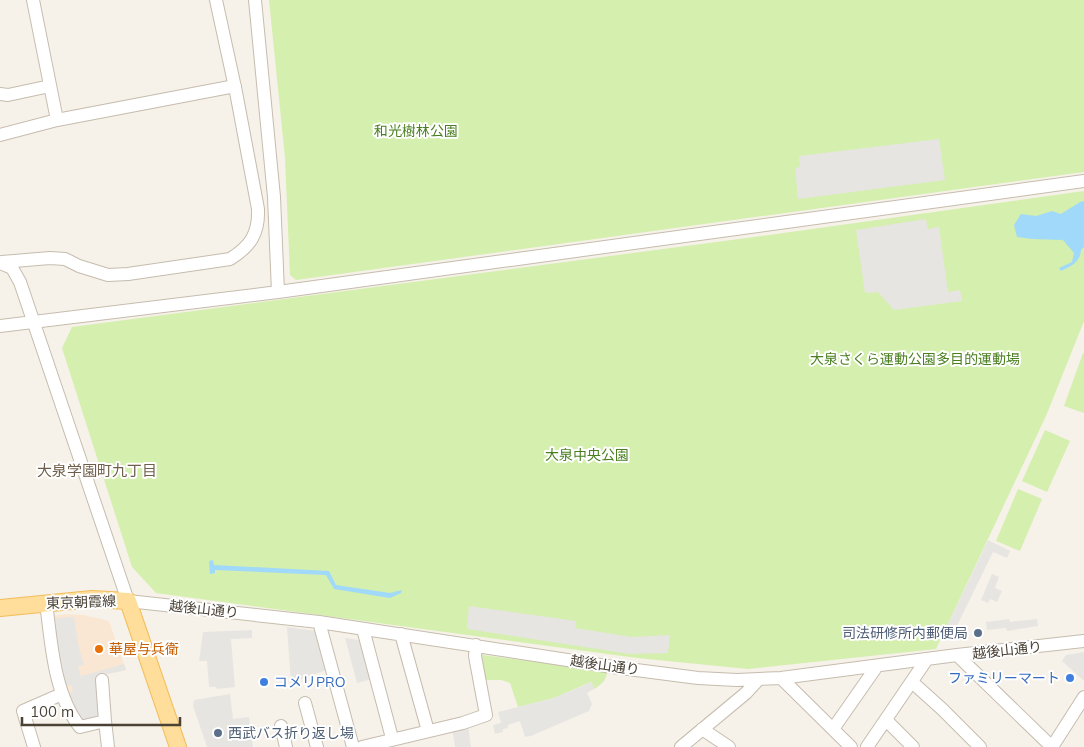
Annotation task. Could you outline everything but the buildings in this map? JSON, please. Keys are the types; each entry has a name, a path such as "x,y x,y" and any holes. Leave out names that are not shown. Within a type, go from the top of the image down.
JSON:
{"main road":[{"name":"東京朝霞線","path":"0,608 92,599 128,600 178,747"}],"street":[{"path":"33,0 57,120"},
{"path":"0,263 50,258 65,259 79,266 108,275 128,274 230,259 249,244 259,224 258,209 235,86 216,0"},
{"path":"254,0 274,197 278,292"},
{"path":"0,94 8,95 50,86"},
{"path":"0,134 57,120 235,86"},
{"path":"0,326 278,292 1084,181"},
{"path":"0,263 12,268 16,274 128,600"},
{"name":"越後山通り","path":"128,600 363,628 613,667 698,678 737,680 781,678 1084,641"},
{"path":"46,602 51,645 62,694 80,726 105,721"},
{"path":"319,622 353,747"},
{"path":"363,628 392,738"},
{"path":"401,634 428,731"},
{"path":"362,747 392,738 463,723 486,715 475,656 476,645"},
{"path":"957,655 1052,747 1084,697"},
{"path":"867,747 927,659"},
{"path":"833,729 877,666"},
{"path":"781,678 851,747"},
{"path":"102,680 108,747"},
{"path":"681,747 746,693 758,680"},
{"path":"912,682 980,747"},
{"path":"34,747 23,711 62,694"},
{"path":"305,703 317,747"},
{"path":"886,720 913,747"},
{"path":"281,726 286,747"},
{"path":"702,729 729,747"}],"shaded area":[{"path":"939,139 945,180 798,199 795,168 800,167 799,156"},
{"path":"926,219 928,229 939,227 948,292 960,290 962,301 894,310 878,292 865,293 856,230"},
{"path":"988,540 1010,551 1007,558 993,552 953,634 945,630"},
{"path":"992,574 999,577 995,588 1002,591 997,602 990,599 988,603 981,600"},
{"path":"469,606 576,621 575,628 632,637 670,635 668,653 630,654 467,629"},
{"path":"70,614 109,621 126,670 98,676 99,686 67,694 51,616"},
{"path":"74,617 84,665 78,667 81,676 124,664 126,670 98,676 101,715 83,722 79,720 67,694 73,692 71,685 66,686 56,651 52,619"},
{"path":"1009,619 1010,622 1037,619 1038,626 1007,631 1006,628 987,630 986,622"},
{"path":"287,627 316,631 326,670 291,683"},
{"path":"252,630 252,638 231,639 235,687 217,689 216,687 209,687 207,661 199,661 203,632"},
{"path":"345,638 359,640 362,643 372,679 357,683"},
{"path":"1084,652 1084,681 1062,661 1066,655"},
{"path":"592,682 594,689 587,693 592,704 589,711 531,736 525,737 520,721 508,725 508,728 503,729 503,732 495,734 493,725 501,723 498,712 554,698"},
{"name":"西武バス折り返し場","path":"230,694 233,719 249,717 253,747 207,747 193,706 194,700"},
{"path":"468,724 471,747 455,747 452,729"}],"green space":[{"name":"和光樹林公園","path":"269,0 1084,0 1084,172 296,280 290,275 285,158"},
{"name":"大泉中央公園","path":"1084,191 1084,321 1046,416 936,649 748,669 637,658 156,593 132,567 62,348 72,327 754,237"},
{"path":"1084,353 1084,413 1064,406"},
{"path":"1045,430 1070,441 1047,492 1022,481"},
{"path":"1018,489 1042,499 1020,551 996,541"},
{"path":"482,655 607,671 607,674 604,682 594,689 591,682 554,698 518,707 510,683 501,680 485,680"}],"water":[{"path":"1084,201 1084,247 1077,261 1061,271 1059,268 1072,262 1074,253 1063,240 1017,237 1014,225 1021,214 1036,216 1052,211 1061,214"},
{"path":"213,560 214,565 329,571 336,585 390,593 402,590 401,593 390,598 334,589 326,575 215,570 215,573 210,574 209,561"}],"place":[{"name":"司法研修所内郵便局","path":"978,633"},
{"name":"華屋与兵衛","path":"99,649"},
{"name":"ファミリーマート","path":"1070,678"},
{"name":"コメリPRO","path":"264,682"},
{"name":"西武バス折り返し場","path":"218,733"}],"district":[{"name":"大泉学園町九丁目","path":"97,471"}],"park label":[{"name":"大泉さくら運動公園多目的運動場","path":"915,359"}]}
